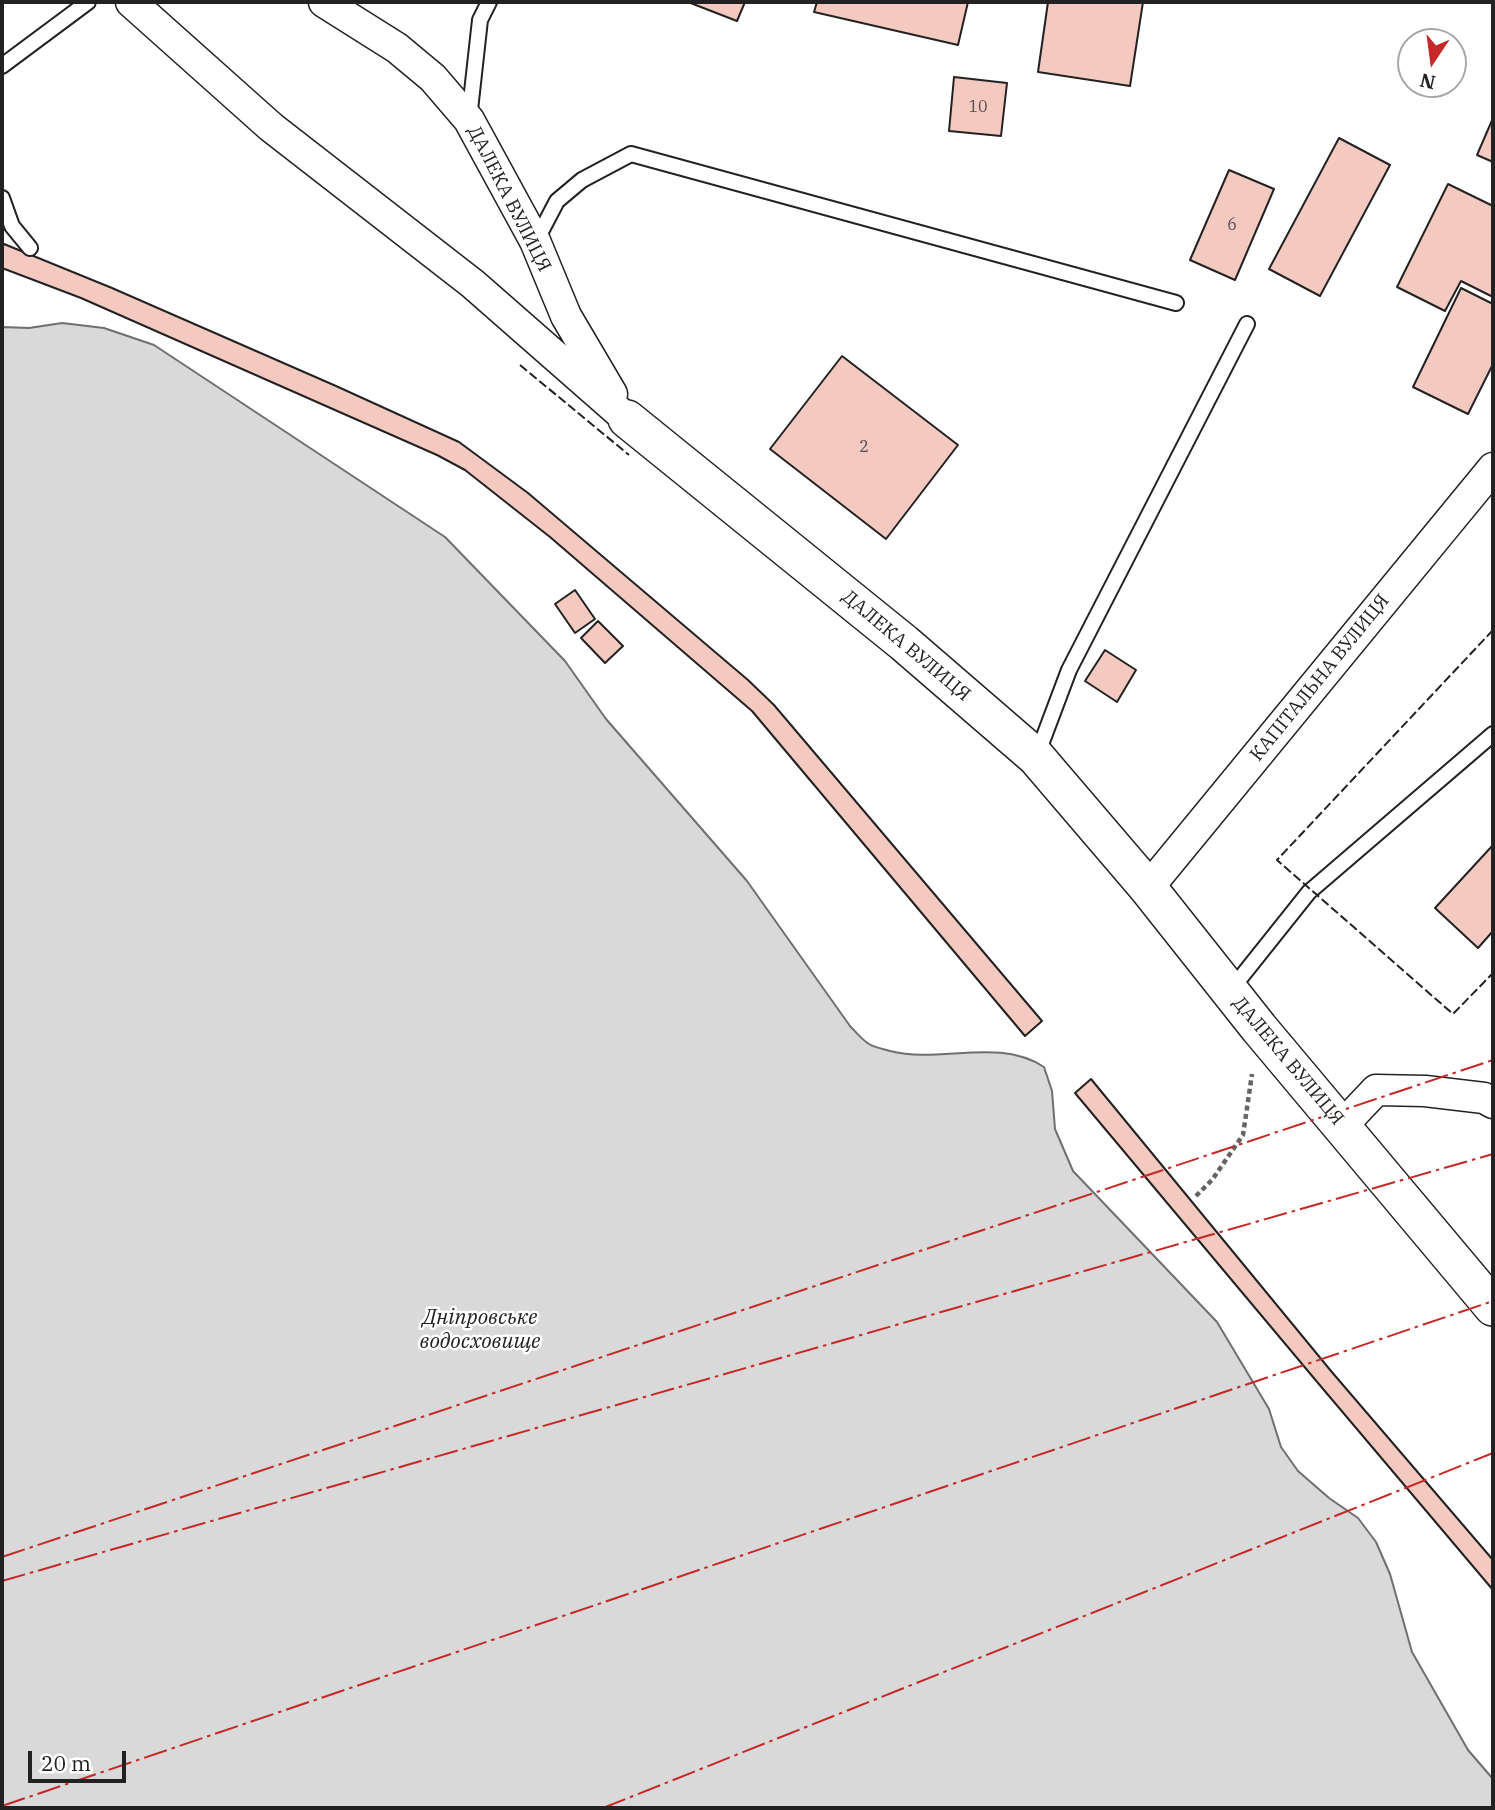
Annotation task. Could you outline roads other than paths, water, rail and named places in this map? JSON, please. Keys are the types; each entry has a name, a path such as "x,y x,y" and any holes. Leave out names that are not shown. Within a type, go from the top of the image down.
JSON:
{"street":[{"path":"131,2 271,127 473,284 627,419"},
{"name":"ДАЛЕКА ВУЛИЦЯ","path":"324,2 406,56 433,78 469,120 535,241 566,316 627,419 904,643 1036,757 1148,888 1259,1028 1493,1307"},
{"name":"КАПІТАЛЬНА ВУЛИЦЯ","path":"1148,888 1493,468"},
{"path":"1342,1126 1376,1090 1424,1091 1484,1098 1493,1103"}],"lane":[{"path":"2,66 88,2"},
{"path":"469,120 480,20 489,2"},
{"path":"535,241 557,201 582,180 631,154 1176,303"},
{"path":"2,198 12,226 30,248"},
{"path":"1036,757 1069,670 1247,324"},
{"path":"1230,991 1310,892 1493,734"}],"water":[{"name":"Дніпровське водосховище","path":"62,323 104,328 154,345 445,537 565,661 606,719 747,881 850,1026 866,1042 890,1051 909,1054 1008,1054 1026,1058 1044,1067 1052,1091 1055,1129 1073,1171 1217,1322 1269,1409 1281,1447 1298,1471 1329,1498 1358,1518 1376,1542 1390,1574 1412,1652 1468,1750 1493,1779 1493,1808 2,1808 2,327 29,328"}]}
